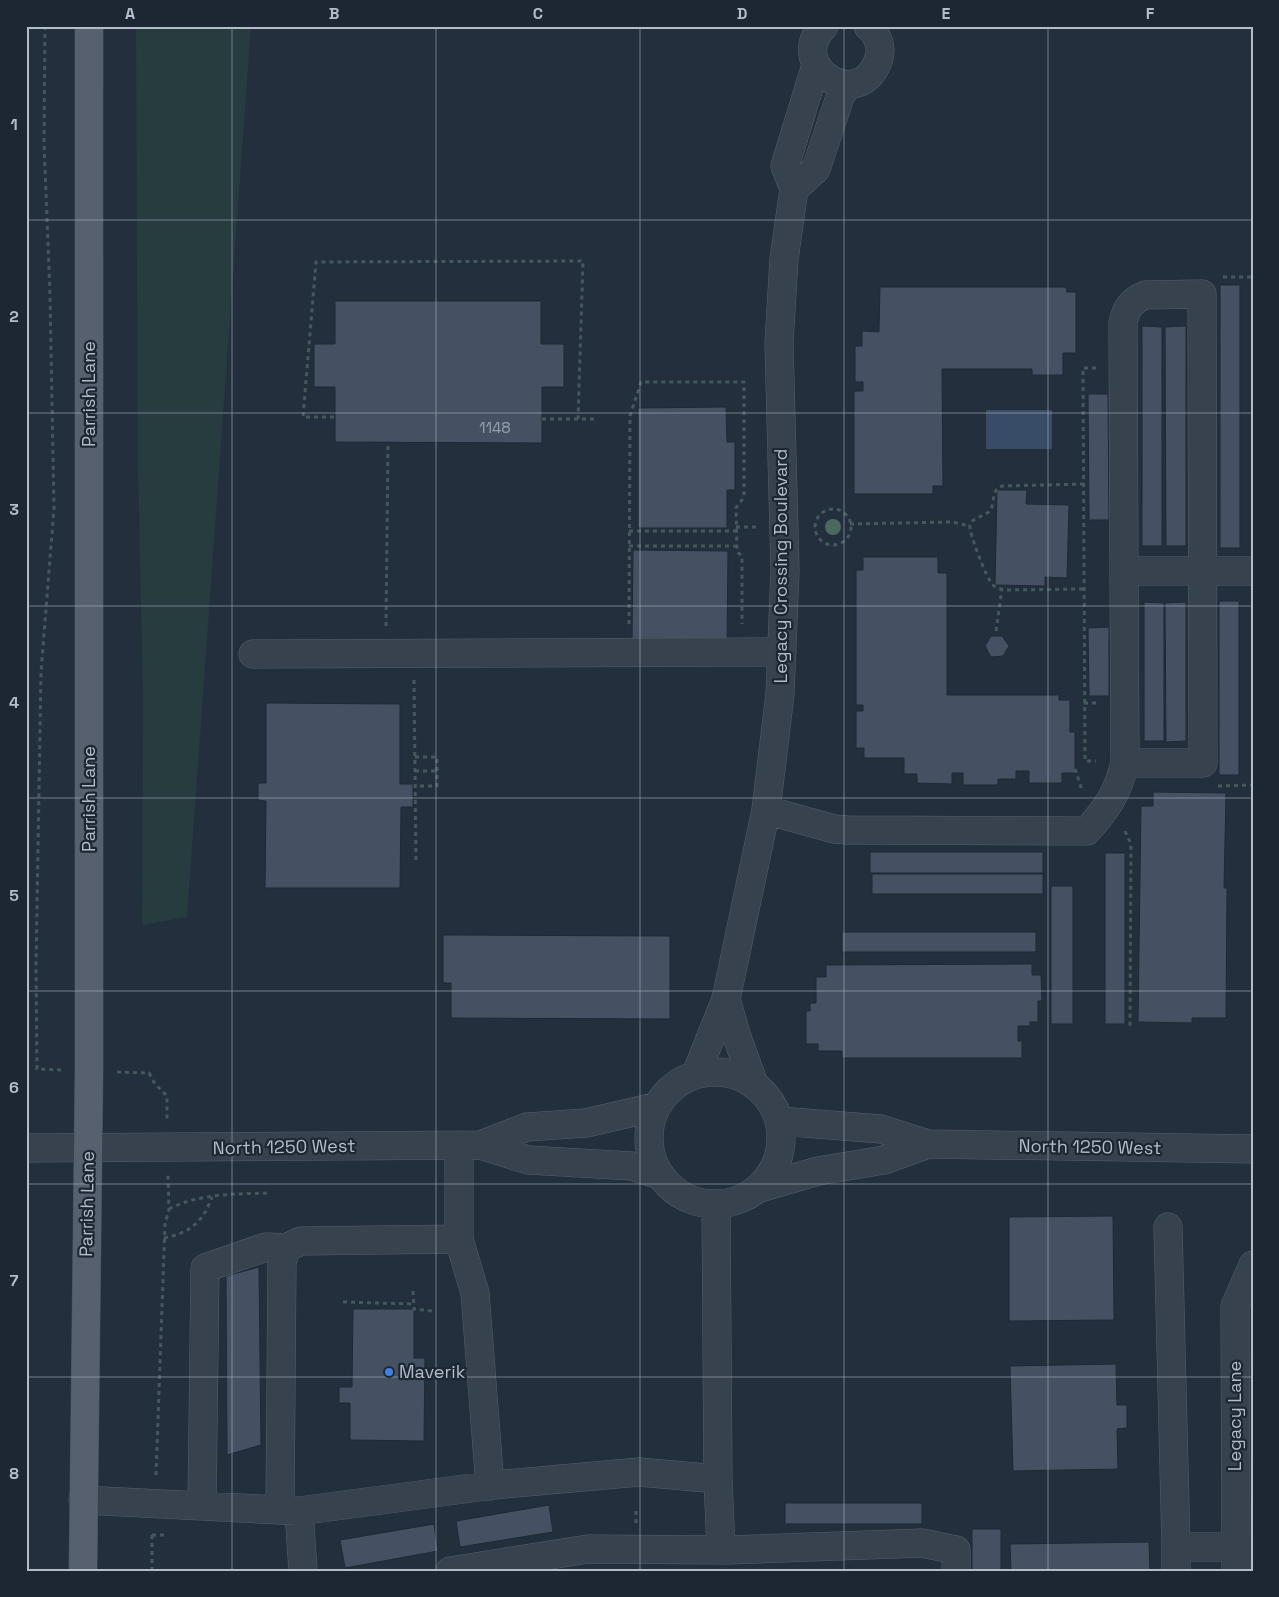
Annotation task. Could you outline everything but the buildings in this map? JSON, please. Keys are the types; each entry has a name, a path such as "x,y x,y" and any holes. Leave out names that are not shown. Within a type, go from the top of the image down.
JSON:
{"main road":[{"name":"Parrish Lane","path":"83,1571 88,1149 88,26"}],"street":[{"name":"Legacy Crossing Boulevard","path":"696,1074 726,998 766,810 780,694 782,652 784,570 780,343 784,259 794,189 786,166 816,65 813,55 814,43 816,36 824,26"},
{"path":"816,65 824,76 836,83 850,85 868,77 874,71 880,58 879,41 868,26"},
{"path":"794,189 816,169 841,94 850,85"},
{"path":"766,810 834,829 847,830 1087,831 1107,809 1119,786 1125,763 1123,323 1125,313 1136,298 1145,295 1202,294 1203,763 1125,763"},
{"path":"1124,571 1253,570"},
{"path":"253,654 782,652"},
{"path":"726,998 754,1084 774,1108 780,1121 780,1155 770,1176 760,1188 739,1201 716,1205 696,1202 673,1191 659,1176 650,1153 648,1143 650,1123 655,1107 673,1086 696,1074 712,1071 741,1077 754,1084"},
{"name":"North 1250 West","path":"470,1145 527,1127 586,1123 655,1107"},
{"name":"North 1250 West","path":"780,1121 880,1129 928,1144 1253,1150"},
{"name":"North 1250 West","path":"760,1188 818,1170 884,1160 928,1144"},
{"name":"North 1250 West","path":"26,1148 470,1145 528,1160 632,1166 659,1176"},
{"path":"470,1145 460,1239 475,1293 490,1486"},
{"path":"716,1205 720,1550"},
{"path":"1168,1227 1176,1559 1242,1555"},
{"path":"202,1506 205,1268 266,1247 286,1248 301,1241 460,1239"},
{"path":"286,1248 282,1262 289,1511 303,1571"},
{"name":"Legacy Lane","path":"1242,1555 1235,1306 1253,1264"},
{"path":"83,1500 289,1511 490,1486 639,1472 718,1479"},
{"path":"450,1571 588,1549 720,1550 922,1543 956,1550 956,1571"}],"path":[{"path":"44,1069 37,1069 36,966 41,672 54,508 50,294 44,143 45,26"},
{"path":"334,418 303,417 316,262 583,261 578,419"},
{"path":"629,629 630,416 641,382 744,382 744,497 736,508 737,551 742,557 742,630"},
{"path":"542,419 594,419"},
{"path":"386,654 388,442"},
{"path":"1084,484 997,488 991,509 986,515 973,521 970,526 970,534 979,552 986,575 994,586 1002,589 1084,589"},
{"path":"832,509 843,512 850,524 850,532 847,537 838,544 832,545 821,540 815,530 817,518 821,513 832,509"},
{"path":"850,524 952,522 970,526"},
{"path":"629,531 736,529 764,526"},
{"path":"629,546 737,546"},
{"path":"996,631 1002,589"},
{"path":"414,676 416,862"},
{"path":"415,757 437,757 437,786 415,786"},
{"path":"415,771 437,771"},
{"path":"1216,786 1253,786"},
{"path":"1125,824 1125,832 1131,848 1130,1026"},
{"path":"140,1073 149,1074 155,1084 167,1096 167,1103"},
{"path":"169,1209 181,1202 212,1197 270,1193"},
{"path":"164,1238 180,1235 196,1223 203,1216 212,1197"},
{"path":"156,1477 164,1238 169,1199"},
{"path":"413,1291 414,1310 432,1310"},
{"path":"343,1302 414,1304"},
{"path":"152,1535 152,1571"}],"green space":[{"path":"136,26 251,26 187,917 142,925 143,696 138,469"}],"water":[{"path":"986,410 1052,410 1052,449 986,449"}],"place":[{"name":"Maverik","path":"389,1372"}]}
